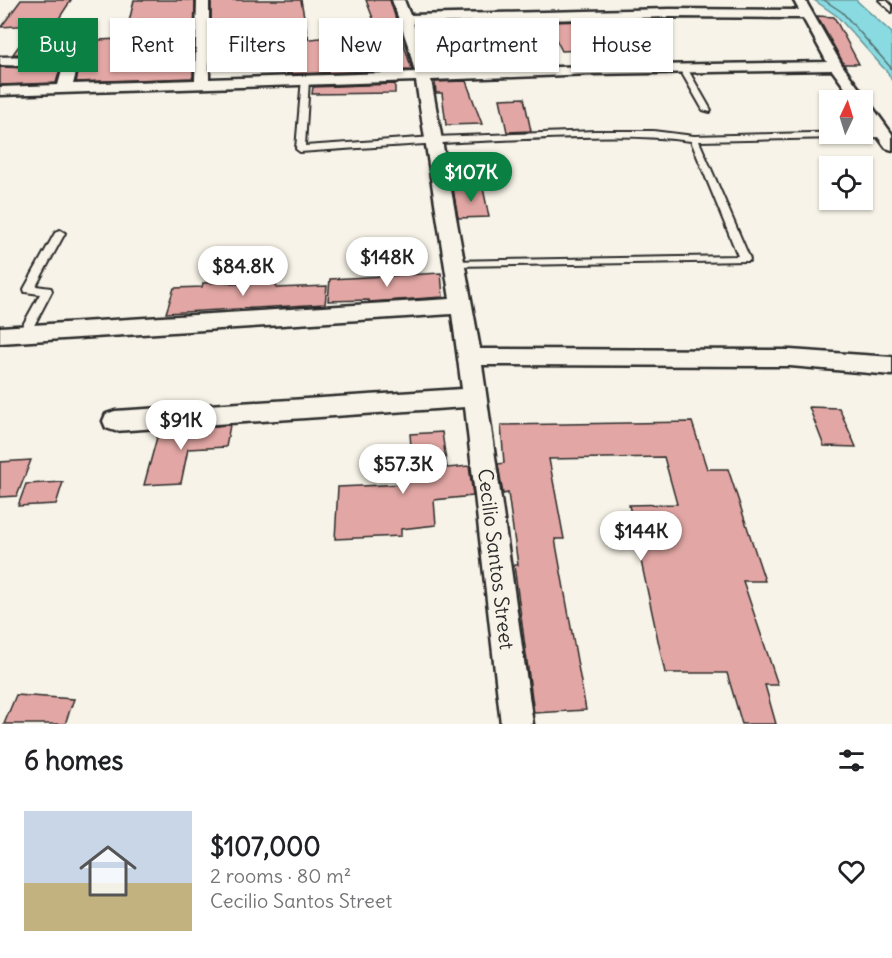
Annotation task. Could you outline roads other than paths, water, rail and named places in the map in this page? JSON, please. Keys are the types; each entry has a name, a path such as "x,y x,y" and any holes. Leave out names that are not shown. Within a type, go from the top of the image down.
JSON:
{"street":[{"path":"202,84 203,0"},
{"name":"Cecilio Santos Street","path":"398,0 424,75 470,357 518,724"},
{"path":"799,0 836,66 853,90"},
{"path":"405,20 670,13 808,14"},
{"path":"0,61 18,61"},
{"path":"0,91 424,75 590,63 683,68 836,66"},
{"path":"64,89 69,72"},
{"path":"873,117 889,139"},
{"path":"0,335 462,306"},
{"path":"470,357 790,358 892,366"},
{"path":"115,421 475,397"}],"lane":[{"path":"882,0 892,10"},
{"path":"203,44 207,44"},
{"path":"683,68 707,110"},
{"path":"305,80 300,148 434,140 653,134 694,139 889,139"},
{"path":"454,263 745,259 694,139"},
{"path":"25,332 47,291 28,289 60,232"}],"water":[{"path":"814,0 856,0 892,33 892,81 888,73 837,16"}]}
